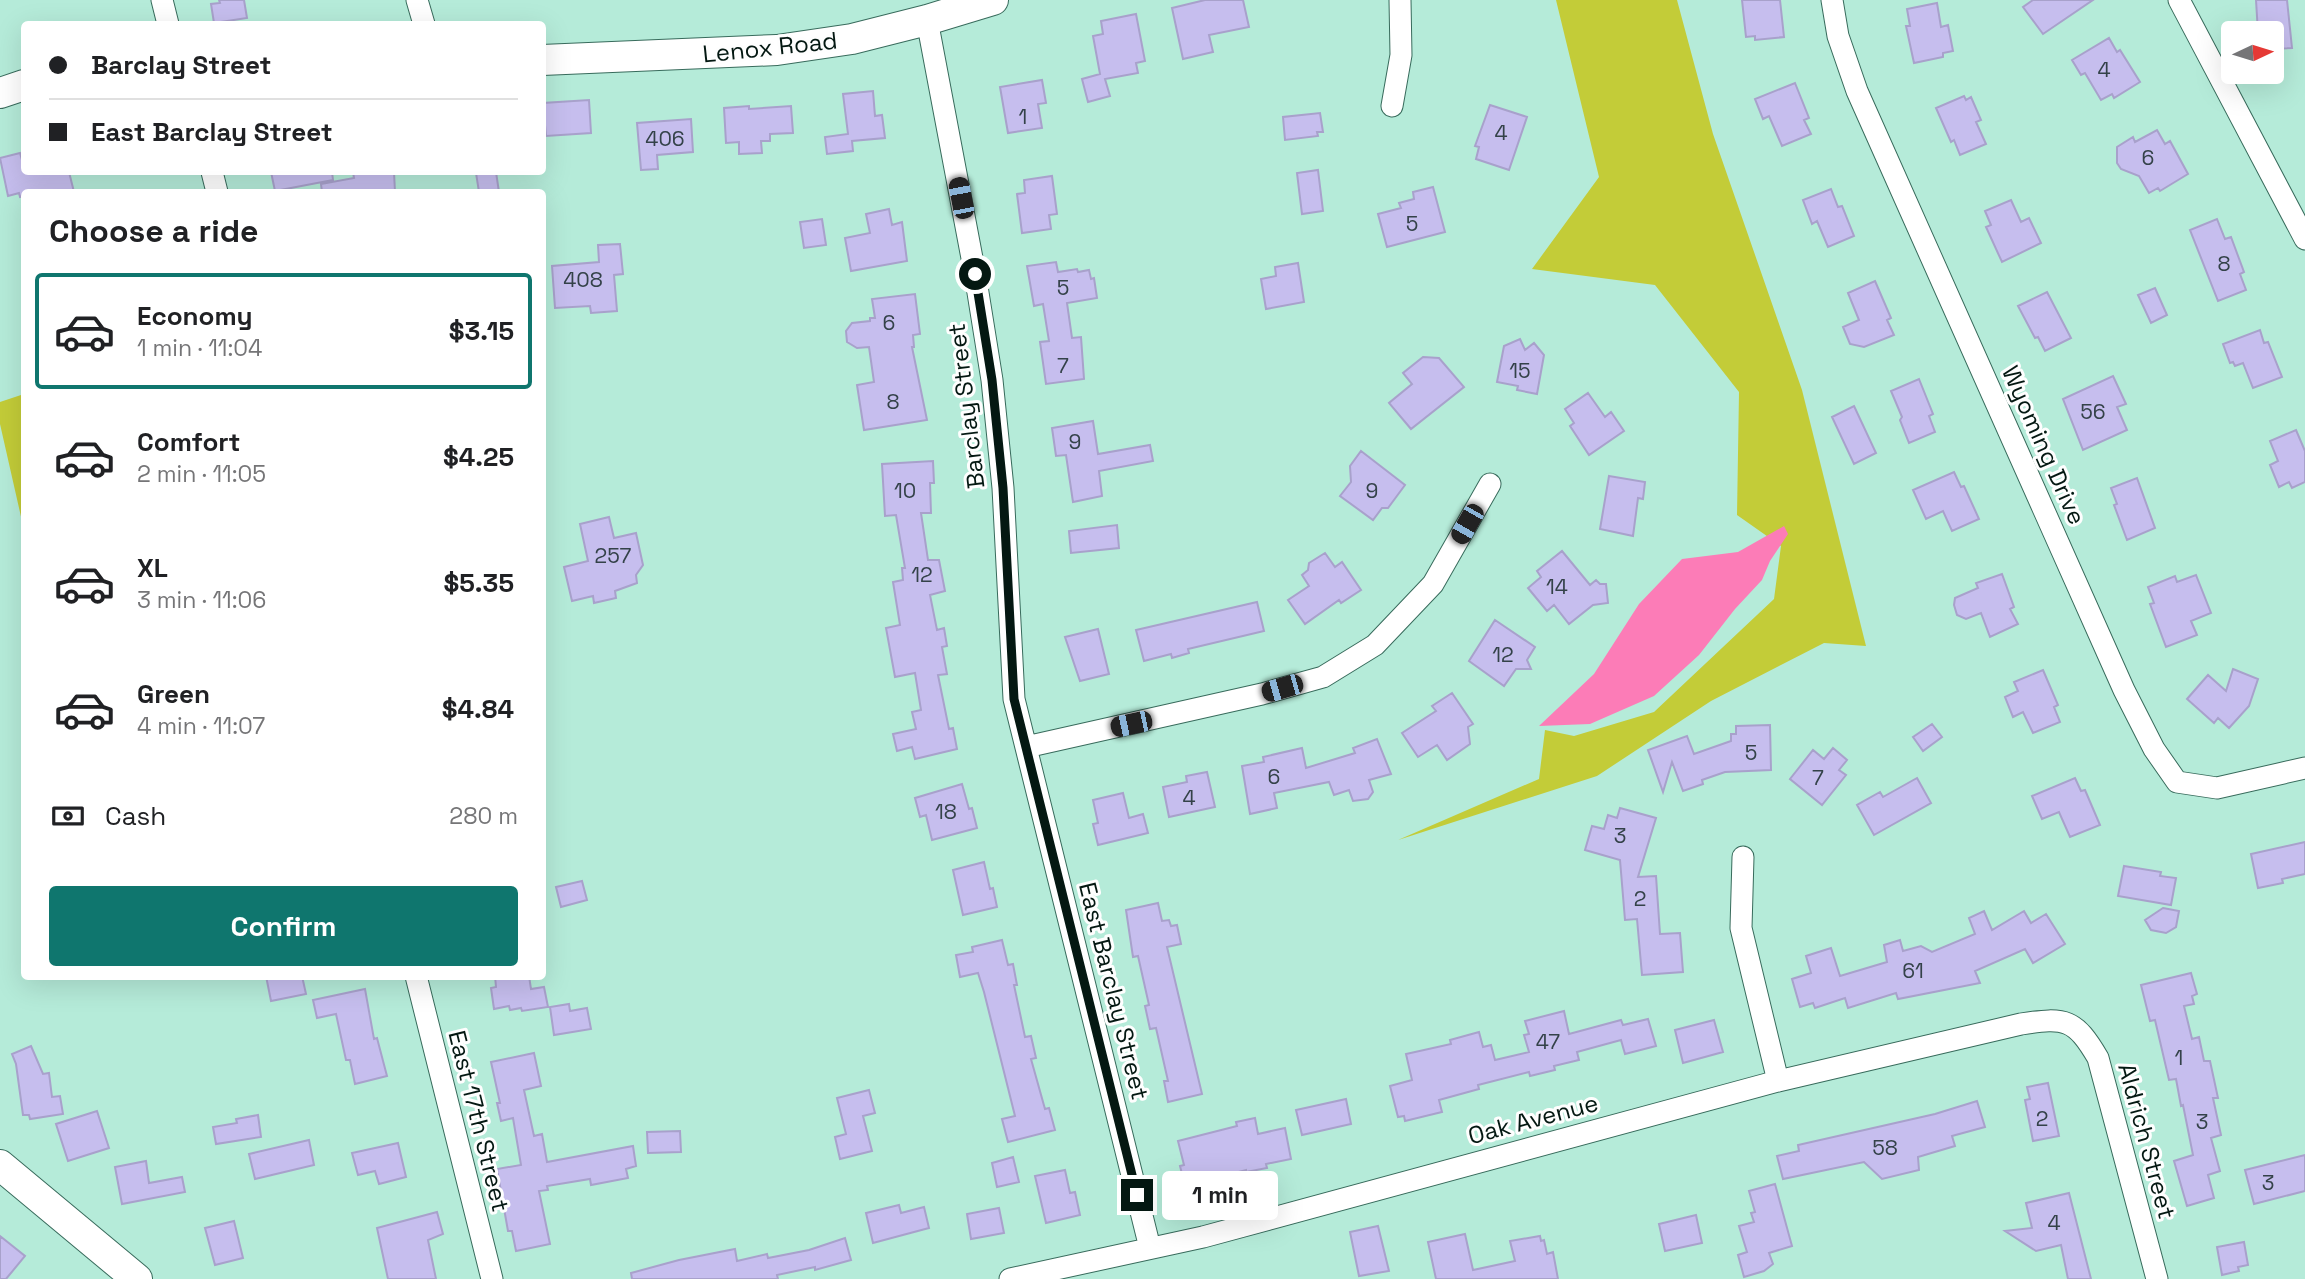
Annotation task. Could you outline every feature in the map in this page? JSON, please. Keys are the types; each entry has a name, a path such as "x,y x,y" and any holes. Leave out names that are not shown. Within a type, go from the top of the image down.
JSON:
{"street":[{"path":"162,0 167,21"},
{"path":"418,0 423,21"},
{"name":"Lenox Road","path":"546,60 776,50 852,39 993,0"},
{"path":"1392,106 1401,55 1401,0"},
{"name":"Wyoming Drive","path":"1832,0 1838,36 1857,91 2154,750 2177,782 2217,788 2305,768"},
{"path":"2179,0 2305,239"},
{"name":"Barclay Street","path":"927,20 975,274 992,380 1003,488 1014,699 1026,747"},
{"path":"0,93 21,86"},
{"path":"1026,747 1262,694 1323,677 1375,645 1433,584 1489,484"},
{"name":"East Barclay Street","path":"1026,747 1150,1248"},
{"path":"1743,857 1741,928 1778,1081"},
{"name":"East 17th Street","path":"417,980 492,1279"},
{"name":"Oak Avenue","path":"1010,1279 1203,1237 1778,1081 2021,1024 2047,1020 2072,1023"},
{"name":"Aldrich Street","path":"2072,1023 2087,1039 2098,1058 2157,1279"},
{"path":"0,1165 137,1279"}],"shaded area":[{"path":"1556,0 1677,0 1713,134 1802,390 1866,646 1824,643 1711,701 1597,776 1398,840 1539,779 1545,730 1574,736 1654,712 1774,599 1781,546 1737,515 1739,392 1655,285 1532,269 1599,177"},
{"path":"21,395 21,517 0,424 0,402"},
{"path":"1784,526 1788,534 1770,561 1762,580 1699,655 1654,696 1590,724 1539,726 1594,674 1639,604 1682,559 1738,552"}],"building":[{"path":"219,0 244,0 247,18 214,21 211,4 220,3"},
{"path":"1205,0 1243,0 1249,27 1209,35 1213,52 1183,59 1172,8"},
{"path":"1742,0 1780,0 1784,37 1755,40 1755,36 1746,37"},
{"path":"2033,0 2093,0 2043,34 2023,7"},
{"path":"2256,0 2287,0 2292,48 2284,48 2284,21 2257,21"},
{"path":"1937,3 1941,27 1948,25 1953,51 1943,53 1943,57 1914,63 1906,26 1910,26 1907,9"},
{"path":"1136,14 1145,61 1136,63 1138,73 1105,79 1110,96 1088,102 1082,79 1100,74 1093,36 1103,34 1101,21"},
{"path":"2109,38 2140,82 2114,98 2112,94 2101,100 2085,73 2081,75 2072,60"},
{"path":"1042,80 1046,103 1038,104 1042,128 1008,133 1000,87"},
{"path":"1795,83 1809,118 1804,120 1811,134 1782,146 1769,116 1763,119 1755,99"},
{"path":"873,91 875,116 882,115 885,138 852,141 853,151 827,154 825,137 848,134 843,94"},
{"path":"1964,96 1966,100 1971,97 1981,120 1976,122 1986,144 1960,155 1954,140 1951,142 1936,108"},
{"path":"589,100 591,133 546,136 546,103"},
{"path":"1490,105 1527,117 1509,170 1476,159 1479,147 1475,146"},
{"path":"749,106 749,109 791,106 793,133 770,134 770,141 761,141 762,153 739,154 739,142 726,143 724,108"},
{"path":"1320,113 1323,132 1317,132 1318,136 1285,140 1283,117"},
{"path":"691,119 693,152 657,155 658,169 641,170 637,123"},
{"path":"2157,130 2165,144 2170,141 2188,174 2160,191 2158,188 2149,193 2139,176 2121,169 2117,163 2117,147 2133,137 2135,142"},
{"path":"20,153 21,175 70,175 73,189 21,189 21,197 19,193 8,196 0,158"},
{"path":"1318,170 1323,211 1302,214 1297,173"},
{"path":"272,175 332,175 333,180 275,189"},
{"path":"354,175 394,175 395,189 322,189 321,184 354,178"},
{"path":"476,175 496,175 499,189 479,189"},
{"path":"1052,176 1057,214 1049,215 1051,229 1022,233 1017,194 1025,193 1024,180"},
{"path":"1433,187 1445,232 1387,247 1378,214 1401,208 1399,203 1414,199 1413,192"},
{"path":"1831,189 1838,207 1842,206 1854,236 1828,247 1817,221 1812,224 1803,200"},
{"path":"2011,200 2021,222 2029,218 2041,243 2002,262 1986,227 1991,225 1985,211"},
{"path":"889,209 892,225 902,222 907,261 851,271 845,238 870,233 866,214"},
{"path":"822,219 826,245 804,248 800,222"},
{"path":"2217,219 2225,239 2231,237 2244,272 2240,274 2246,290 2218,301 2190,230"},
{"path":"620,244 623,274 614,275 617,311 591,313 590,306 555,308 552,266 599,262 598,245"},
{"path":"1056,262 1058,272 1089,270 1091,279 1094,278 1097,298 1067,303 1072,338 1081,337 1084,379 1046,384 1040,342 1049,341 1043,304 1034,306 1027,266"},
{"path":"1298,263 1304,302 1266,309 1261,279 1276,276 1275,267"},
{"path":"1875,281 1891,318 1887,320 1894,335 1864,347 1850,344 1843,327 1859,320 1848,293"},
{"path":"2155,288 2167,315 2151,323 2138,295"},
{"path":"2047,292 2071,338 2045,351 2018,306"},
{"path":"915,294 920,334 913,335 912,347 927,420 864,430 857,385 874,382 869,347 857,348 847,342 846,331 852,323 875,318 872,299"},
{"path":"2260,330 2264,343 2268,342 2282,377 2253,388 2243,363 2235,366 2233,362 2230,363 2223,344"},
{"path":"1520,339 1525,350 1534,343 1544,355 1537,394 1517,390 1518,386 1497,382 1504,346"},
{"path":"1423,357 1439,358 1464,387 1411,429 1389,403 1412,384 1403,373"},
{"path":"2113,376 2126,404 2117,407 2127,430 2083,450 2063,399"},
{"path":"1919,379 1933,414 1929,416 1935,432 1909,443 1891,391"},
{"path":"1588,393 1605,417 1611,412 1624,431 1589,455 1570,426 1574,423 1565,409"},
{"path":"1854,406 1876,453 1854,464 1832,417"},
{"path":"1093,421 1098,454 1150,445 1153,461 1099,471 1102,496 1073,502 1066,455 1056,456 1052,428"},
{"path":"2296,430 2305,451 2305,482 2292,488 2289,482 2279,487 2270,465 2278,461 2270,441"},
{"path":"1361,451 1405,485 1388,508 1382,508 1373,520 1340,496 1351,482 1350,466"},
{"path":"933,461 934,483 930,483 931,513 921,513 928,560 939,560 945,591 930,595 937,630 944,628 947,646 942,647 947,674 938,675 949,729 953,728 957,749 915,759 912,747 897,751 893,734 916,729 912,712 921,710 915,673 895,677 886,628 900,625 893,582 903,580 902,568 905,568 896,515 885,516 882,464"},
{"path":"1954,472 1961,487 1964,486 1979,519 1952,531 1943,511 1926,519 1913,490"},
{"path":"1609,476 1645,482 1643,499 1638,498 1633,536 1600,529"},
{"path":"2137,478 2155,528 2127,540 2114,505 2117,504 2111,488"},
{"path":"609,517 614,538 636,533 643,565 636,575 637,583 615,591 616,598 594,603 593,596 572,601 564,567 588,561 580,524"},
{"path":"1117,525 1119,548 1071,553 1069,531"},
{"path":"1562,551 1590,585 1596,580 1600,584 1606,584 1608,603 1593,605 1569,624 1554,605 1547,611 1528,588 1541,577 1537,571"},
{"path":"1325,553 1335,567 1342,562 1361,590 1341,603 1339,600 1305,624 1288,600 1309,586 1302,575 1308,570 1309,563"},
{"path":"2002,574 2014,607 2010,609 2018,624 1990,637 1981,613 1966,619 1957,615 1955,598 1978,588 1976,583"},
{"path":"2196,575 2211,613 2191,621 2197,635 2166,647 2150,604 2154,603 2148,587 2175,576 2177,582"},
{"path":"1257,602 1264,631 1188,649 1189,653 1172,658 1171,654 1144,661 1136,630"},
{"path":"1495,620 1535,647 1527,660 1531,669 1516,669 1504,686 1469,661"},
{"path":"1098,629 1109,674 1080,681 1065,637"},
{"path":"2233,669 2258,679 2249,706 2229,728 2218,718 2214,723 2187,699 2208,675 2226,691"},
{"path":"2043,670 2058,705 2054,707 2060,722 2033,733 2023,712 2013,717 2005,697 2018,691 2014,682"},
{"path":"1452,693 1473,724 1468,727 1470,744 1447,760 1437,745 1418,757 1402,733 1436,711 1432,706"},
{"path":"1932,724 1942,737 1923,751 1913,737"},
{"path":"1770,725 1771,770 1725,772 1702,780 1703,784 1683,791 1672,762 1663,792 1648,750 1687,736 1694,754 1731,741 1731,734 1736,734 1736,726"},
{"path":"1377,739 1391,774 1369,780 1373,792 1368,799 1353,801 1349,790 1334,795 1329,782 1274,793 1277,808 1250,814 1242,766 1264,762 1263,757 1302,748 1306,768 1355,753 1353,748"},
{"path":"1833,748 1847,760 1839,770 1846,775 1822,805 1790,779 1813,750 1824,759"},
{"path":"1207,772 1215,807 1169,817 1163,787 1187,782 1186,776"},
{"path":"1917,778 1931,803 1874,835 1857,805 1880,792 1883,797"},
{"path":"2075,778 2081,791 2085,790 2100,825 2070,837 2059,812 2042,819 2032,796"},
{"path":"962,784 977,828 932,840 926,815 920,817 915,798"},
{"path":"1123,793 1129,818 1143,814 1148,833 1098,845 1093,824 1098,823 1093,800"},
{"path":"1620,808 1656,818 1638,877 1656,876 1660,934 1680,933 1683,972 1642,975 1637,919 1625,920 1620,860 1585,850 1592,826 1604,829 1608,815 1617,818"},
{"path":"2305,842 2305,874 2282,879 2283,883 2258,888 2251,854"},
{"path":"984,862 997,907 963,915 953,870"},
{"path":"2124,866 2161,872 2160,876 2176,878 2171,905 2118,896"},
{"path":"582,881 587,900 561,907 556,887"},
{"path":"1158,903 1162,921 1169,920 1171,926 1177,925 1181,944 1167,947 1202,1094 1168,1102 1164,1081 1168,1081 1156,1028 1150,1029 1145,1006 1149,1005 1138,956 1133,957 1126,910"},
{"path":"2163,908 2179,911 2176,927 2166,933 2151,930 2145,920"},
{"path":"1984,911 1992,930 2024,911 2031,923 2046,914 2065,944 2033,963 2025,949 1975,971 1980,983 1898,999 1896,993 1848,1008 1845,998 1815,1008 1813,1003 1800,1007 1792,979 1811,973 1806,956 1831,948 1840,976 1887,962 1884,945 1900,940 1903,951 1921,946 1932,952 1975,934 1969,918"},
{"path":"1002,940 1008,965 1013,964 1017,985 1014,985 1025,1037 1031,1036 1036,1058 1031,1059 1045,1109 1049,1108 1055,1130 1008,1142 1002,1119 1015,1116 984,992 978,973 960,977 956,955 973,952 972,947"},
{"path":"2191,973 2197,994 2192,996 2194,1004 2184,1006 2192,1039 2199,1037 2204,1061 2210,1061 2218,1098 2213,1098 2221,1135 2211,1138 2220,1171 2208,1175 2214,1198 2187,1206 2174,1161 2193,1155 2183,1105 2181,1106 2176,1079 2169,1080 2155,1020 2150,1021 2141,985"},
{"path":"267,980 303,980 306,994 271,1001"},
{"path":"495,980 530,980 531,989 544,987 548,1007 522,1011 521,1008 510,1010 509,1006 494,1009 491,988 496,987"},
{"path":"365,989 374,1039 377,1038 387,1076 355,1084 350,1060 346,1060 336,1014 317,1018 313,1000"},
{"path":"569,1004 570,1011 587,1008 591,1029 554,1035 550,1007"},
{"path":"1564,1011 1569,1034 1621,1020 1623,1025 1648,1019 1656,1046 1625,1054 1621,1040 1577,1052 1579,1060 1554,1066 1555,1070 1530,1076 1529,1072 1478,1085 1479,1089 1439,1100 1442,1112 1405,1121 1404,1116 1398,1117 1390,1086 1412,1080 1406,1054 1451,1044 1450,1040 1479,1032 1483,1047 1491,1045 1495,1060 1529,1052 1524,1035 1529,1034 1525,1021"},
{"path":"1714,1020 1723,1052 1683,1063 1675,1030"},
{"path":"31,1046 43,1074 49,1073 52,1097 60,1096 63,1114 30,1119 29,1115 23,1115 16,1064 12,1054"},
{"path":"534,1053 541,1086 524,1090 534,1136 542,1134 547,1162 633,1146 636,1166 626,1169 628,1178 591,1185 590,1179 547,1186 548,1190 539,1191 550,1244 516,1251 512,1231 508,1231 497,1169 521,1165 513,1118 501,1121 491,1062"},
{"path":"2048,1083 2059,1136 2033,1141 2025,1100 2030,1099 2027,1087"},
{"path":"869,1090 875,1113 863,1116 872,1151 840,1159 835,1137 846,1134 837,1098"},
{"path":"1346,1099 1351,1124 1302,1135 1296,1110"},
{"path":"1977,1101 1985,1127 1952,1136 1955,1146 1918,1157 1919,1170 1882,1179 1864,1162 1783,1179 1777,1156 1799,1151 1798,1145 1935,1114"},
{"path":"97,1111 109,1148 68,1161 56,1124"},
{"path":"258,1115 261,1137 216,1144 213,1127 237,1123 236,1119"},
{"path":"1255,1118 1258,1134 1285,1128 1291,1159 1266,1164 1267,1168 1246,1170 1185,1186 1180,1166 1184,1165 1178,1141 1237,1126 1236,1122"},
{"path":"680,1131 681,1152 648,1153 647,1132"},
{"path":"309,1140 314,1165 255,1179 249,1154"},
{"path":"398,1143 406,1177 379,1184 375,1171 358,1175 352,1153"},
{"path":"2305,1155 2305,1191 2254,1204 2245,1170"},
{"path":"1013,1157 1019,1182 997,1187 992,1163"},
{"path":"146,1161 149,1183 182,1177 185,1192 122,1204 115,1167"},
{"path":"1065,1170 1070,1193 1075,1192 1080,1215 1046,1223 1035,1176"},
{"path":"1775,1184 1792,1246 1769,1253 1773,1264 1764,1271 1744,1277 1738,1255 1747,1252 1739,1226 1754,1222 1751,1213 1755,1212 1749,1191"},
{"path":"2069,1193 2091,1279 2068,1279 2061,1245 2036,1251 2005,1231 2032,1228 2026,1203"},
{"path":"899,1205 901,1213 924,1207 929,1228 873,1243 866,1213"},
{"path":"999,1208 1004,1233 971,1239 967,1214"},
{"path":"437,1212 443,1234 428,1240 436,1279 388,1279 377,1228"},
{"path":"1696,1215 1702,1243 1665,1251 1659,1224"},
{"path":"234,1221 243,1258 215,1265 205,1228"},
{"path":"1378,1226 1389,1271 1359,1276 1350,1232"},
{"path":"1465,1234 1473,1270 1515,1261 1510,1241 1540,1236 1541,1241 1544,1240 1547,1254 1553,1252 1558,1279 1436,1279 1428,1242"},
{"path":"0,1236 25,1256 6,1279 0,1279"},
{"path":"845,1238 851,1260 815,1270 815,1267 777,1275 778,1279 632,1279 631,1273 735,1249 737,1261 767,1254 768,1258 809,1250"},
{"path":"2244,1242 2248,1265 2238,1267 2239,1271 2222,1275 2217,1247"}],"route":[{"path":"975,274 992,380 1003,488 1014,699 1137,1195"}]}
